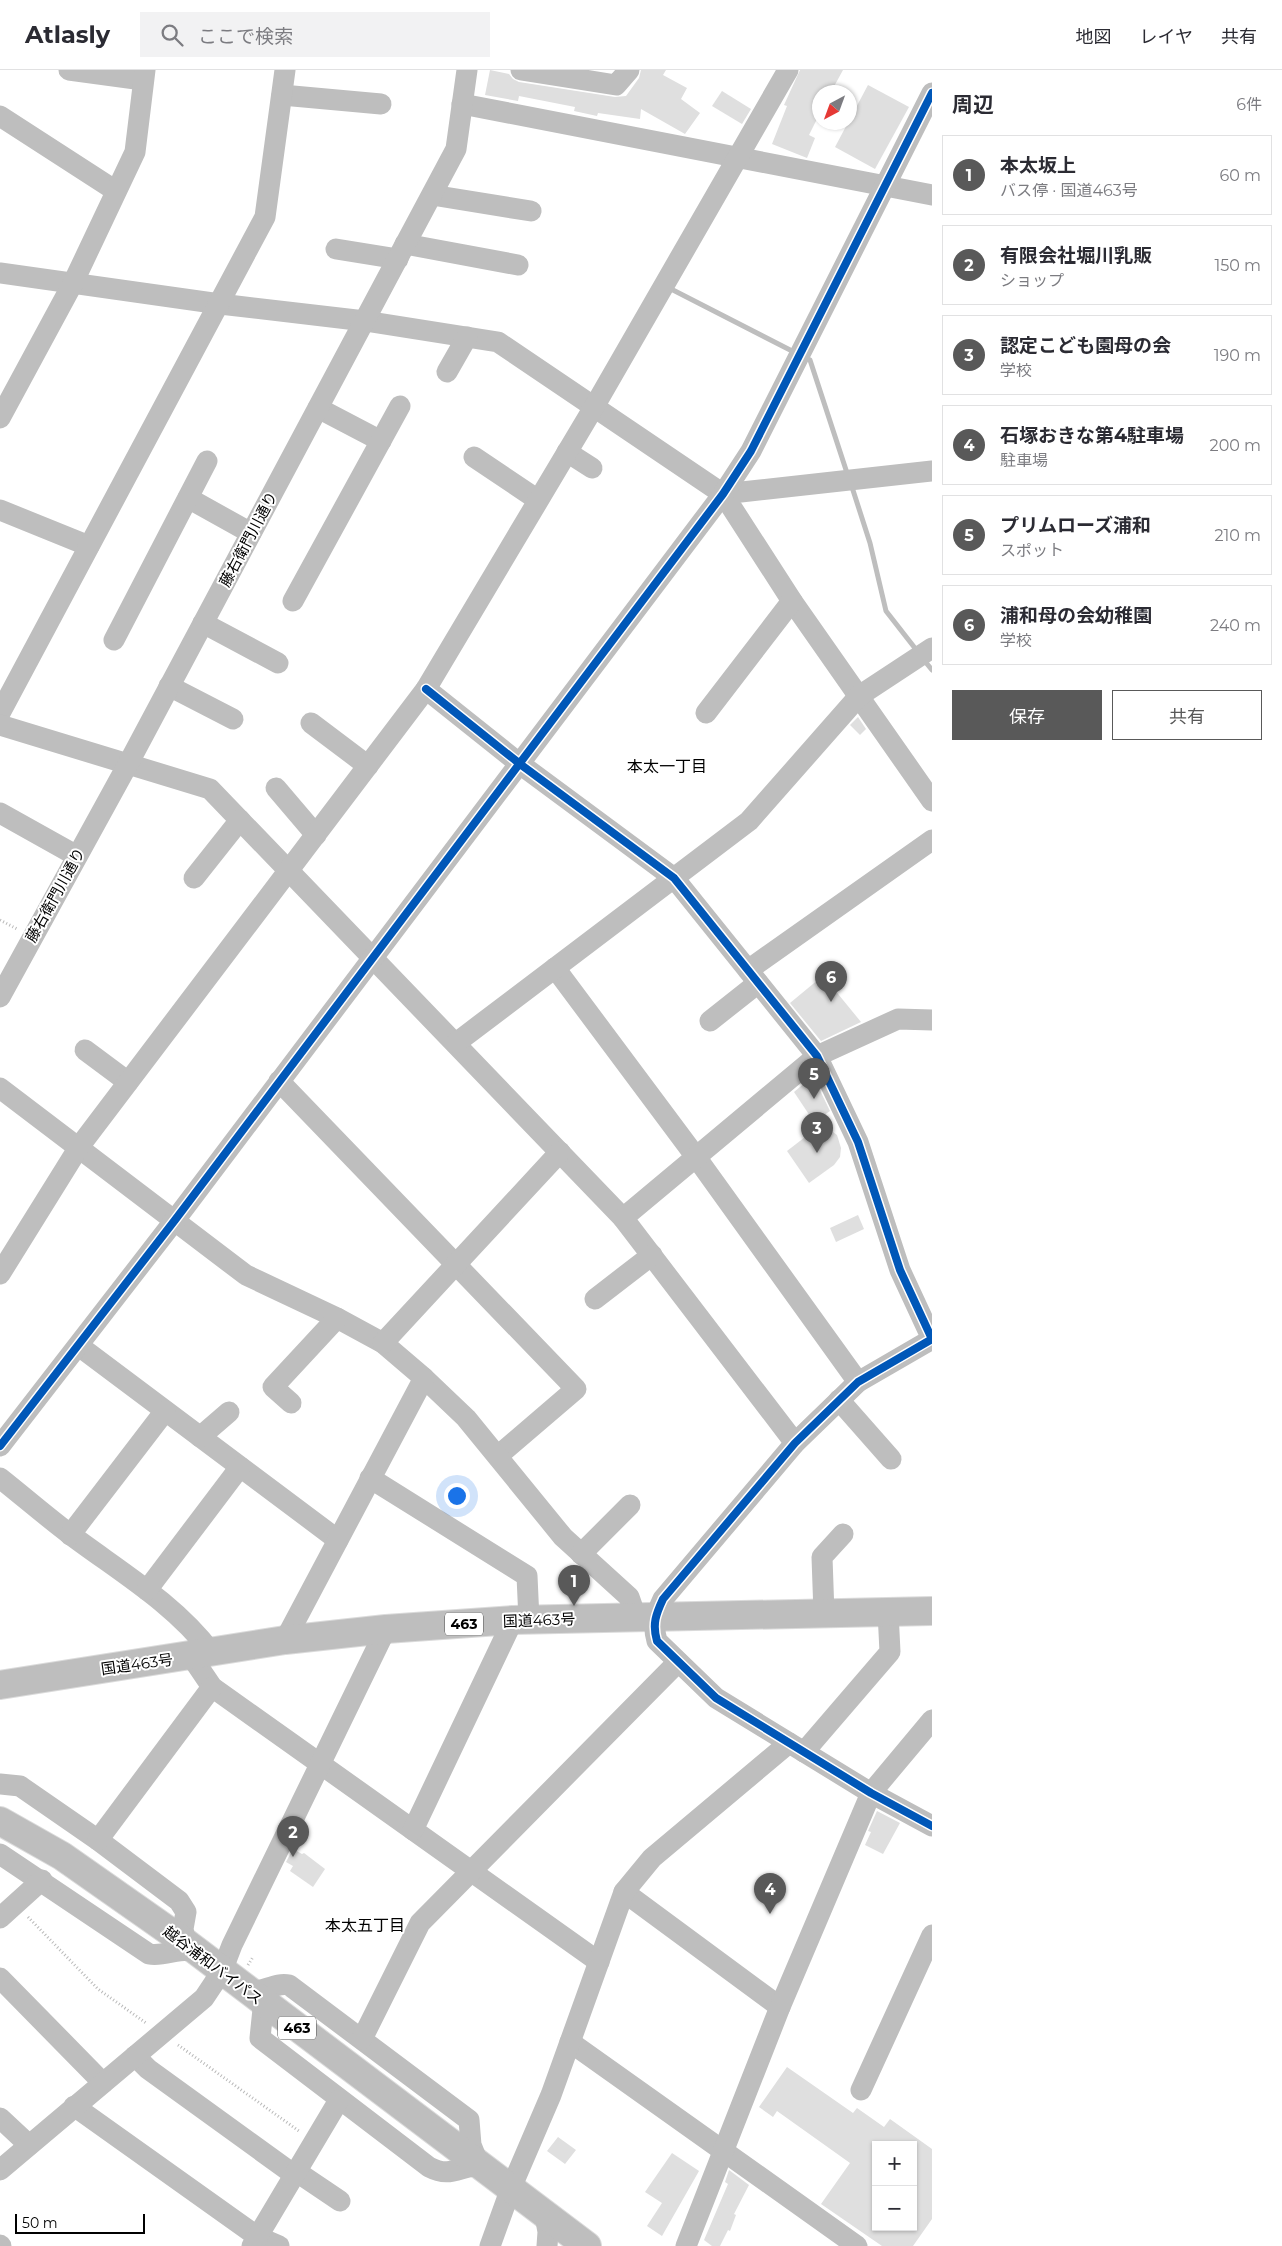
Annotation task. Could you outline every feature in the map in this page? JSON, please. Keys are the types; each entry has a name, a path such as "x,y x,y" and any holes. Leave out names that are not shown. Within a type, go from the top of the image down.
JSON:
{"highway":[{"name":"国道463号","path":"0,1685 285,1640 386,1630 521,1620 932,1611"},
{"name":"越谷浦和バイパス","path":"0,1820 62,1856 191,1947 587,2246"}],"street":[{"path":"0,418 73,283 135,152 144,75 69,70"},
{"path":"0,713 265,217 285,70"},
{"name":"藤右衛門川通り","path":"0,998 204,623 456,149 467,70"},
{"path":"521,70 616,84 629,70"},
{"path":"0,1274 80,1147 426,689 594,407 788,70"},
{"path":"0,1446 175,1220 372,956 520,764 539,736 723,494 751,451 932,93"},
{"path":"282,95 381,104"},
{"path":"462,104 932,195"},
{"path":"0,116 116,191"},
{"path":"432,195 532,212"},
{"path":"336,249 402,252 518,265"},
{"path":"0,272 220,304 365,321 498,342 723,494 792,602 932,801"},
{"path":"446,372 467,337"},
{"path":"293,601 400,406"},
{"path":"318,408 381,441"},
{"path":"567,452 592,468"},
{"path":"474,457 538,500"},
{"path":"114,640 207,461"},
{"path":"723,494 932,471"},
{"path":"188,498 251,533"},
{"path":"0,510 89,546"},
{"path":"706,713 792,602"},
{"path":"204,623 278,664"},
{"path":"456,1044 748,821 859,696 932,648"},
{"path":"169,686 233,719"},
{"path":"426,689 520,764 674,878 817,1056 858,1142 900,1270 932,1340 858,1382 794,1443 646,1616"},
{"path":"311,723 368,766"},
{"path":"0,725 210,789 623,1218 794,1443"},
{"path":"276,788 316,835"},
{"path":"0,813 76,856"},
{"path":"194,878 240,820"},
{"path":"710,1021 753,976 932,840"},
{"path":"555,968 696,1157 858,1382"},
{"path":"623,1218 817,1056 898,1019 932,1020"},
{"path":"85,1050 128,1082"},
{"path":"279,1081 576,1389 499,1455"},
{"path":"0,1088 246,1275 337,1318 383,1343 424,1378 466,1418 499,1455 562,1538 629,1597 646,1616 657,1641 716,1698 870,1794 932,1826"},
{"path":"383,1343 560,1152"},
{"path":"595,1299 652,1255"},
{"path":"291,1403 273,1387 337,1318"},
{"path":"79,1346 338,1540"},
{"path":"285,1640 424,1378"},
{"path":"839,1400 891,1459"},
{"path":"70,1534 165,1411"},
{"path":"200,1437 229,1412"},
{"path":"147,1590 240,1467"},
{"path":"0,1478 70,1534 147,1590 200,1637 201,1654 212,1687 598,1962"},
{"path":"370,1478 527,1576 521,1620 413,1830"},
{"path":"581,1554 630,1505"},
{"path":"824,1614 822,1558 843,1534"},
{"path":"490,2246 511,2188 551,2096 624,1892 652,1858 797,1748 890,1652 888,1612"},
{"path":"0,2170 74,2106 196,2007 222,1972 232,1945 386,1630"},
{"path":"362,2039 420,1923 678,1662"},
{"path":"98,1840 212,1687"},
{"path":"686,2246 722,2150 780,2007 870,1794 932,1720"},
{"path":"0,1784 20,1786 98,1840 184,1906 186,1912 183,1928 191,1947 156,1955 149,1954 42,1880 0,1854"},
{"path":"0,1918 42,1880"},
{"path":"624,1892 780,2007"},
{"path":"861,2090 932,1935"},
{"path":"0,1978 103,2083"},
{"path":"283,1984 289,1985 362,2039 469,2120 471,2145 479,2165 449,2173 440,2173 429,2167 339,2100 260,2038 263,2010 255,1996 260,1992 283,1984"},
{"path":"570,2042 857,2246"},
{"path":"135,2056 148,2069 289,2171 297,2172 340,2202"},
{"path":"255,2241 339,2100"},
{"path":"74,2106 255,2241 279,2246"},
{"path":"0,2118 29,2145"},
{"path":"546,2215 547,2246"}],"building":[{"path":"490,70 509,74 519,82 615,97 626,96 639,78 641,70 666,70 663,75 687,88 681,99 700,113 685,134 641,109 640,119 598,113 597,116 574,111 575,107 519,96 518,101 485,95"},
{"path":"800,70 843,70 835,85 812,85 812,129 809,135 815,138 807,158 772,144 787,106 784,105"},
{"path":"868,85 909,107 875,169 835,147 844,130 857,130 857,106"},
{"path":"722,91 751,109 742,124 712,106"},
{"path":"858,717 866,729 860,735 850,725"},
{"path":"819,979 830,992 834,989 861,1022 821,1041 790,1003"},
{"path":"813,1076 830,1111 814,1122 794,1092"},
{"path":"822,1124 837,1135 841,1148 840,1157 834,1165 809,1183 787,1151"},
{"path":"858,1215 864,1229 836,1242 830,1228"},
{"path":"877,1811 900,1823 883,1854 865,1845 871,1832 868,1831"},
{"path":"293,1849 302,1854 304,1853 325,1869 313,1887 290,1871 293,1866 286,1862"},
{"path":"787,2067 853,2113 857,2108 884,2127 890,2119 932,2149 932,2219 913,2246 882,2246 821,2204 850,2163 777,2111 773,2117 759,2107"},
{"path":"558,2137 576,2150 565,2164 547,2151"},
{"path":"672,2153 699,2171 662,2236 647,2226 662,2203 645,2192"},
{"path":"729,2170 749,2185 734,2214 736,2215 730,2231 728,2230 720,2246 712,2246 704,2240 728,2184 725,2182"}],"waterway":[{"path":"671,289 796,353"},
{"path":"804,357 810,360 848,476"},
{"path":"851,484 870,543 886,611 918,652"},
{"path":"923,659 932,670"}],"cycle path":[{"path":"0,1446 175,1220 723,494 751,451 932,93"},
{"path":"426,689 520,764 674,878 817,1056 858,1142 900,1270 932,1339 858,1382 795,1443 663,1599 657,1614 655,1629 657,1641 716,1698 871,1793 932,1826"}],"place":[{"name":"浦和母の会幼稚園","path":"831,1002"},
{"name":"プリムローズ浦和","path":"814,1099"},
{"name":"認定こども園母の会","path":"817,1153"},
{"name":"本太坂上","path":"574,1606"},
{"name":"有限会社堀川乳販","path":"293,1857"},
{"name":"石塚おきな第4駐車場","path":"770,1914"}],"district":[{"name":"本太一丁目","path":"667,766"},
{"name":"本太五丁目","path":"365,1925"}]}
